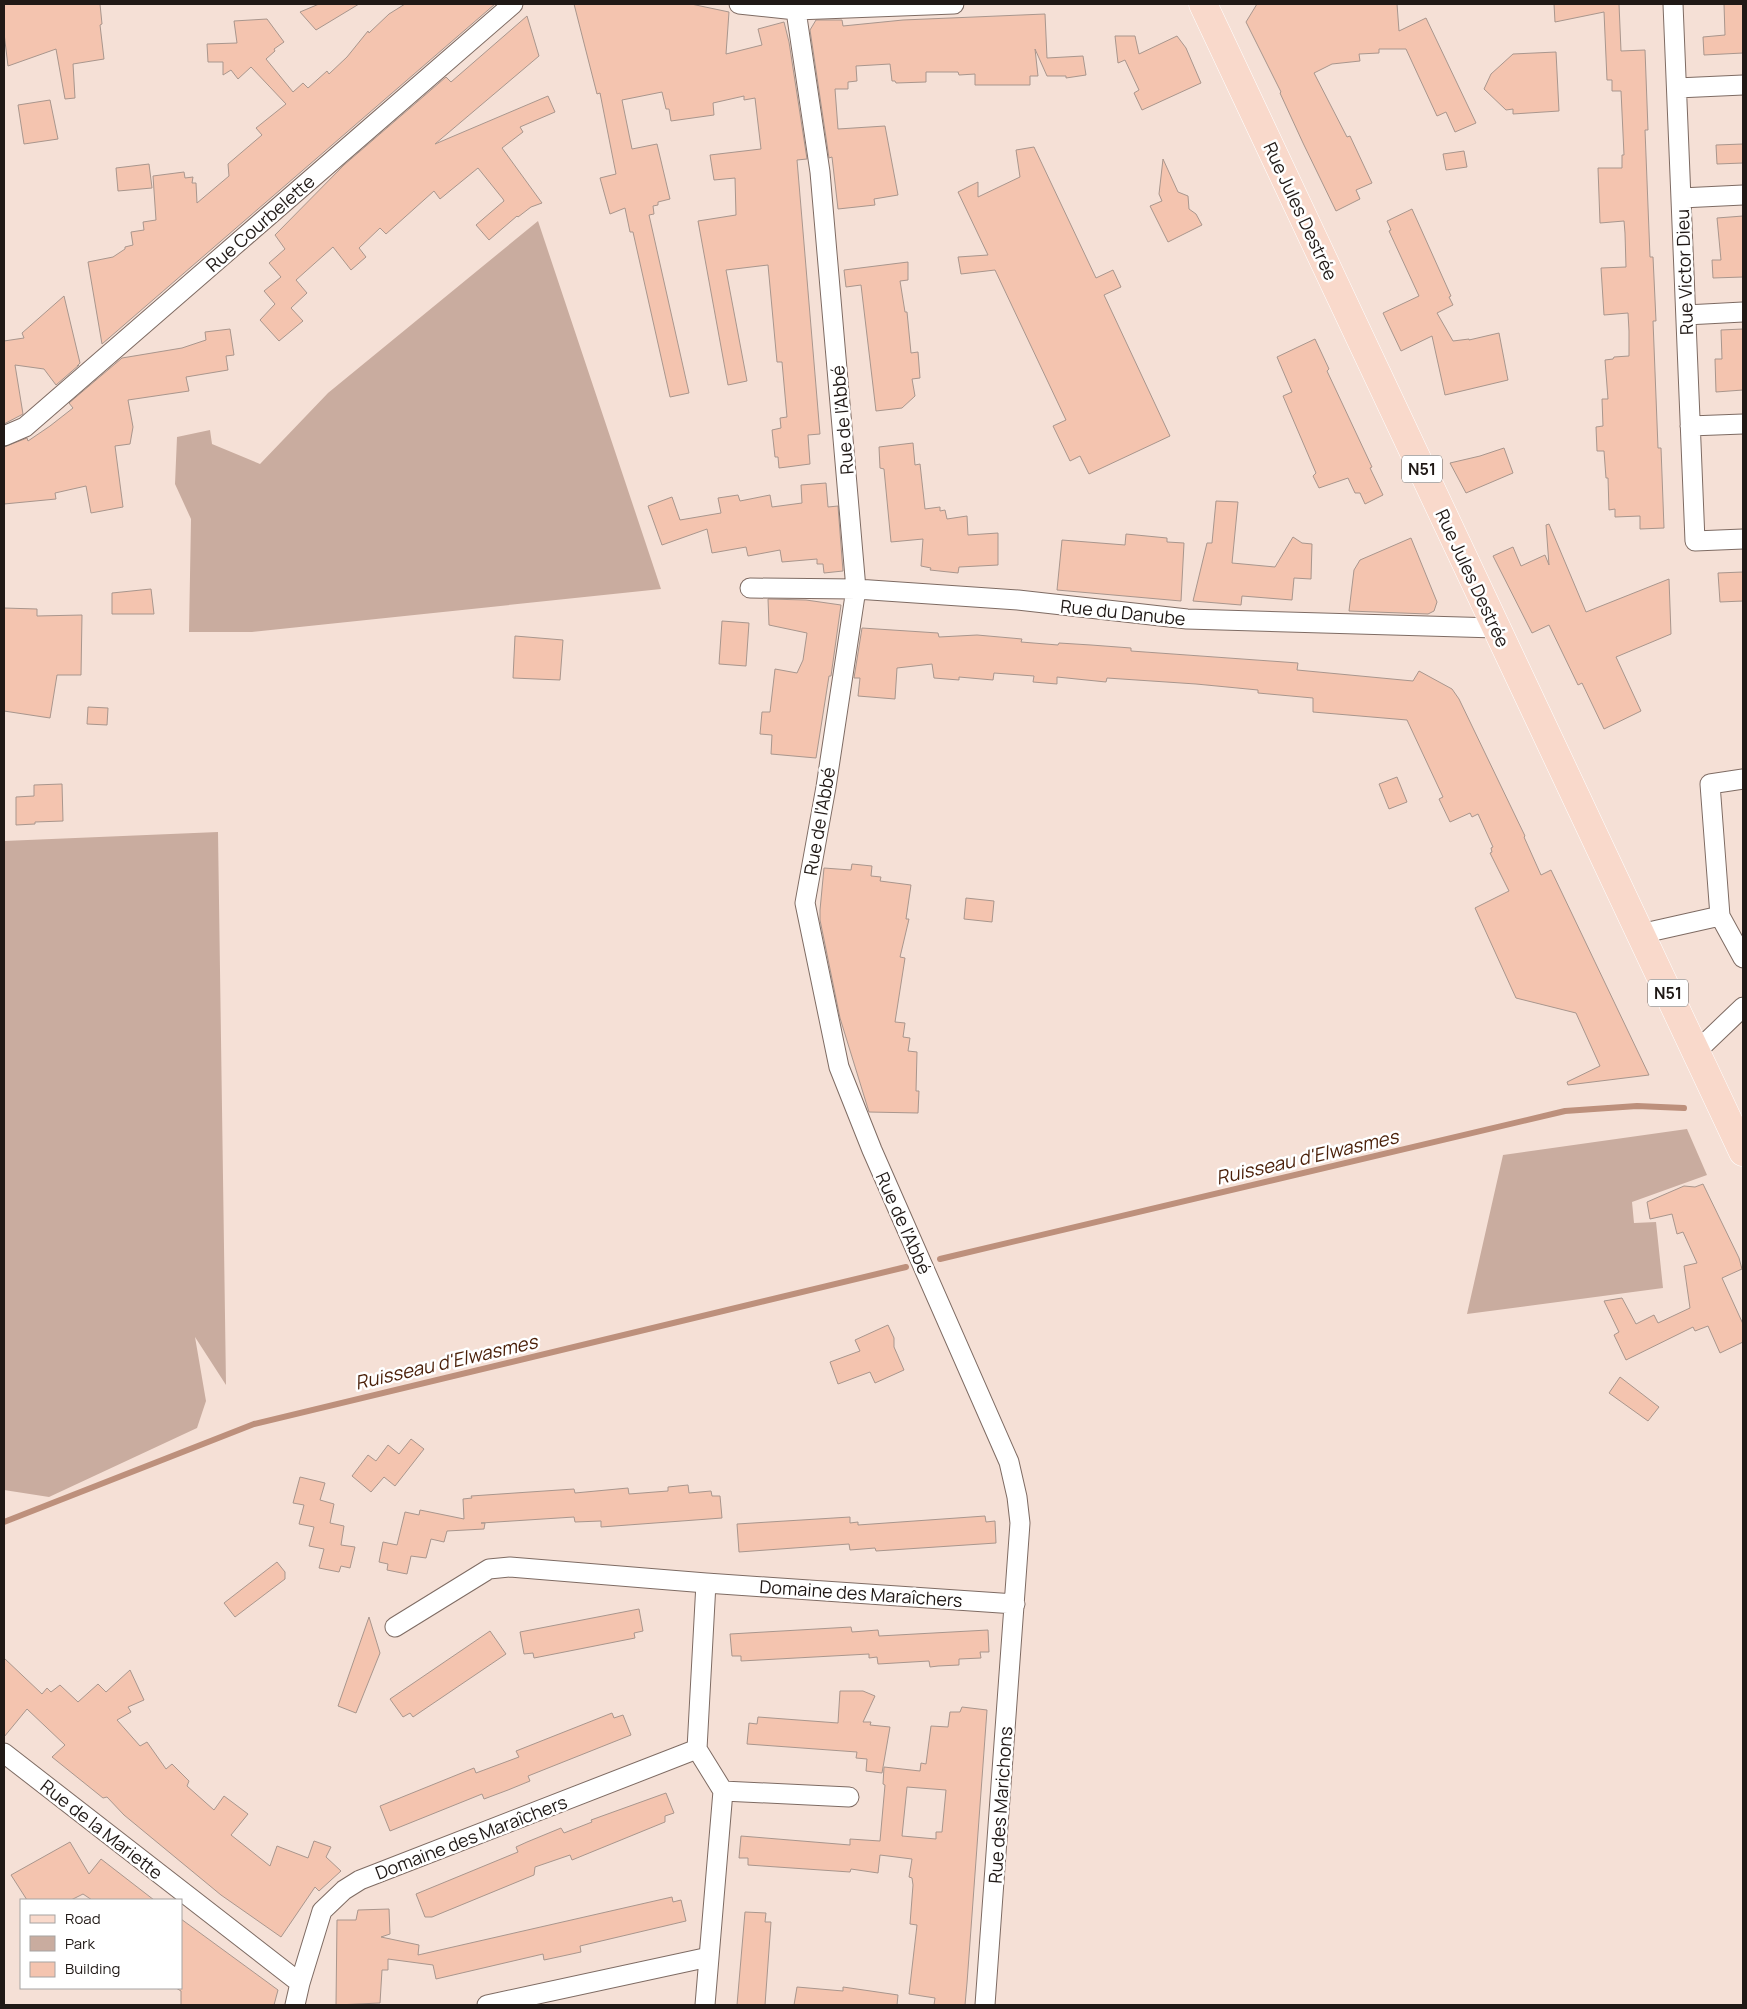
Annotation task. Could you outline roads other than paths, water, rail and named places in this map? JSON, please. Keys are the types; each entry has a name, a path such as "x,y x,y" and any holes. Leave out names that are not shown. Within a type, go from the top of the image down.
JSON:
{"main road":[{"name":"Rue Jules Destrée","path":"1203,4 1743,1152"}],"street":[{"name":"Rue Courbelette","path":"4,436 25,427 512,4"},
{"path":"739,4 795,7 954,4"},
{"name":"Rue Victor Dieu","path":"1673,4 1695,541 1743,539"},
{"name":"Rue de l'Abbé","path":"795,7 820,172 856,589 826,787 805,903 839,1067 872,1150 1008,1462 1017,1497 1020,1523 1015,1604"},
{"path":"1677,88 1743,85"},
{"path":"1681,198 1743,195"},
{"path":"1686,315 1743,312"},
{"path":"1690,426 1743,424"},
{"name":"Rue du Danube","path":"750,588 856,589 1018,600 1187,619 1496,628"},
{"path":"1743,779 1710,784 1720,916 1743,958"},
{"path":"1640,934 1720,916"},
{"path":"1696,1052 1743,1007"},
{"name":"Domaine des Maraîchers","path":"395,1626 489,1569 510,1567 706,1583 1015,1604"},
{"path":"706,1583 697,1749 723,1791 706,2005"},
{"name":"Rue des Marichons","path":"985,2005 1015,1604"},
{"name":"Domaine des Maraîchers","path":"300,1983 322,1911 344,1890 360,1880 697,1749"},
{"name":"Rue de la Mariette","path":"4,1754 300,1983"},
{"path":"723,1791 849,1797"},
{"path":"487,2005 709,1957"},
{"path":"295,2005 300,1983"}],"waterway":[{"name":"Ruisseau d'Elwasmes","path":"940,1259 1565,1111 1637,1106 1684,1108"},
{"name":"Ruisseau d'Elwasmes","path":"4,1522 254,1424 906,1267"}]}
